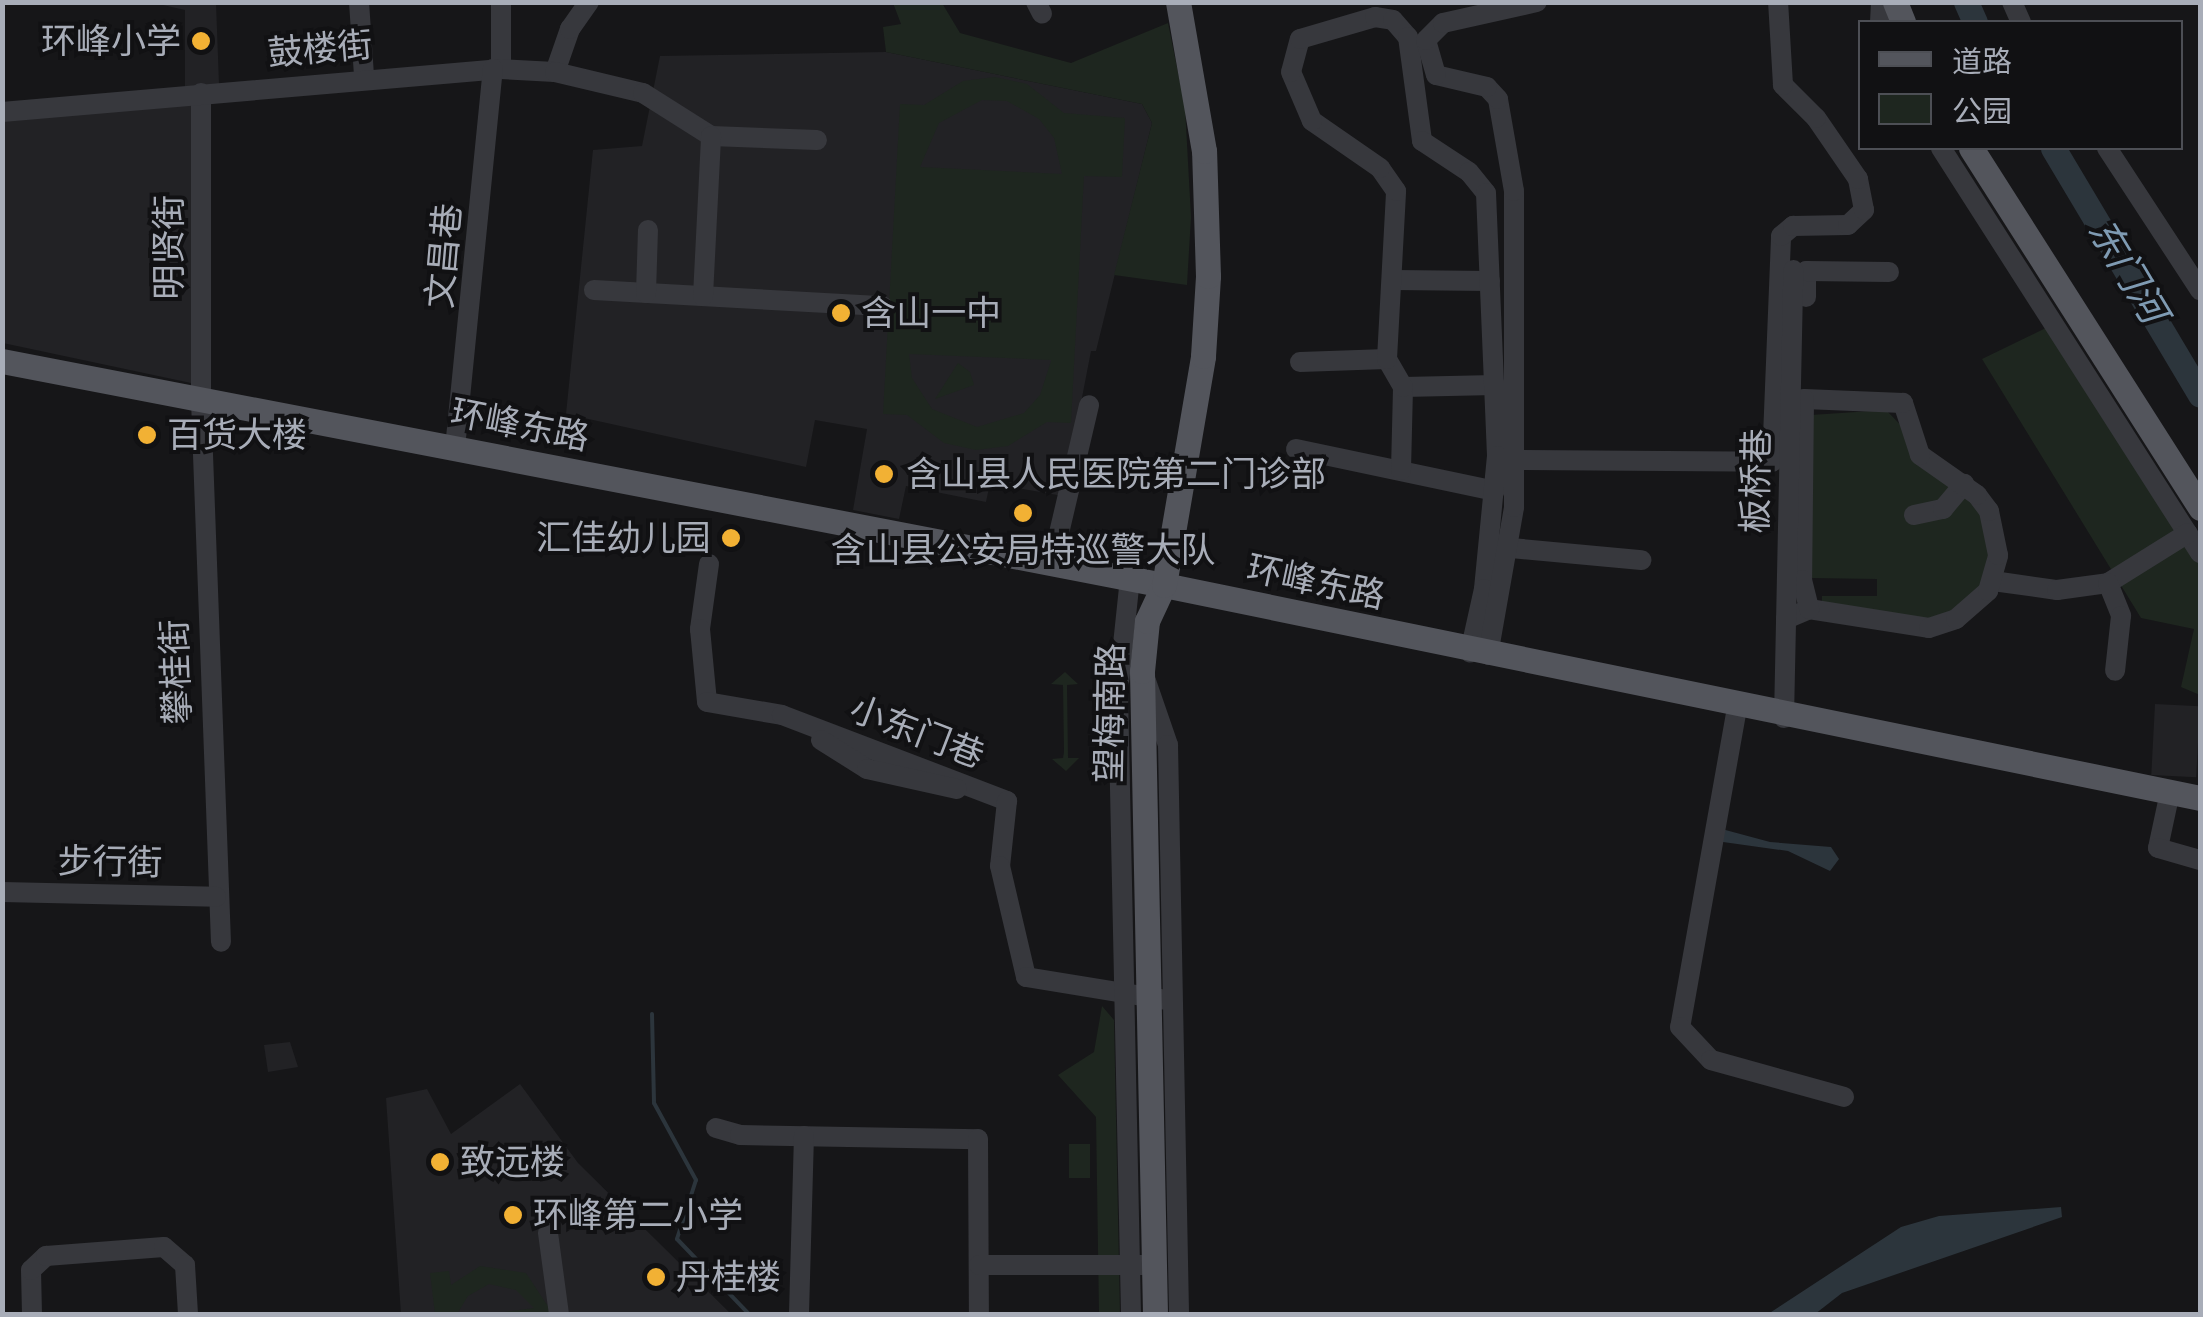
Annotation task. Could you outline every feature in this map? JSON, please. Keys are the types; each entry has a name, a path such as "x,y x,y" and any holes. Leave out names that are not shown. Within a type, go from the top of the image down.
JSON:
{"main road":[{"name":"望梅南路","path":"1155,1314 1142,1265 1148,998 1142,672 1147,622 1164,585 1203,356 1208,276 1204,151 1178,2"},
{"path":"1972,150 2200,508"},
{"name":"环峰东路","path":"2,360 1130,578 1784,718 2200,798"}],"street":[{"path":"359,2 364,76"},
{"path":"555,72 570,29 588,2"},
{"path":"1479,654 1510,548 1516,460 1514,190 1498,100 1488,87 1436,75 1426,40 1443,23 1536,2"},
{"path":"1516,460 1772,462 1781,236 1793,226 1848,226 1864,210 1858,179 1816,118 1783,86 1778,2"},
{"name":"文昌巷","path":"456,448 502,3"},
{"path":"1402,470 1403,388 1387,359 1394,280 1392,180 1312,121 1291,72 1300,39 1374,17 1392,20 1408,37 1422,141 1469,172 1486,193 1495,385 1495,491 1479,654"},
{"name":"鼓楼街","path":"2,112 364,76 498,69 555,72 643,92 711,136"},
{"name":"明贤街","path":"201,93 201,400"},
{"path":"703,296 711,136 818,140"},
{"path":"1942,150 2200,553"},
{"path":"2108,150 2200,290"},
{"path":"646,293 648,230"},
{"name":"板桥巷","path":"1784,718 1794,245"},
{"path":"1809,609 1802,580 1806,271 1890,272"},
{"path":"1394,280 1490,281"},
{"path":"594,290 883,306"},
{"path":"1300,362 1387,359"},
{"path":"1403,388 1495,385"},
{"name":"攀桂街","path":"201,400 220,942"},
{"path":"1786,619 1809,609 1930,628 1966,613 1993,581 1996,526 1964,484 1915,448 1903,402 1804,400"},
{"path":"1052,563 1089,405"},
{"path":"1296,449 1495,491"},
{"path":"1914,515 1943,509 1964,484"},
{"path":"1993,581 2057,590 2108,582 2188,534"},
{"path":"1510,548 1640,560"},
{"name":"小东门巷","path":"708,564 700,629 707,702 782,715 1007,801 1000,866 1026,977 1148,998"},
{"path":"1130,578 1118,693 1178,1314"},
{"path":"2108,582 2121,616 2115,671"},
{"path":"1736,708 1680,1027 1711,1060 1844,1096"},
{"path":"2170,792 2158,848 2200,860"},
{"name":"步行街","path":"2,892 216,898"},
{"path":"716,1128 804,1136 978,1139 979,1314"},
{"path":"799,1314 804,1136"},
{"path":"548,1234 559,1314"},
{"path":"32,1314 31,1270 46,1256 164,1247 185,1264 188,1314"},
{"path":"979,1265 1142,1265 1131,1314"}],"shaded area":[{"name":"环峰小学","path":"154,3 216,3 219,84 185,87 185,10"},
{"name":"含山一中","path":"886,52 1142,104 1152,123 1096,351 1091,351 1063,496 990,483 986,502 906,486 899,519 853,510 867,429 815,420 806,467 566,414 593,150 642,146 660,56"},
{"path":"192,97 191,383 3,343 3,117"},
{"path":"2155,704 2200,706 2196,777 2151,775"},
{"path":"1718,828 1770,842 1831,847 1839,859 1830,871 1788,851 1716,841"},
{"path":"290,1042 298,1067 268,1072 264,1045"},
{"name":"环峰第二小学","path":"520,1084 578,1163 731,1314 401,1314 386,1098 427,1089 451,1134"},
{"path":"2061,1207 2062,1217 1842,1293 1815,1314 1768,1314 1901,1227 1939,1216"}],"green space":[{"path":"893,3 942,3 960,33 1071,63 1168,23 1185,107 1191,217 1187,285 1114,275 1152,123 1142,104 886,52 883,27 901,24"},
{"path":"995,77 1027,84 1064,113 1125,118 1122,177 1084,176 1071,423 1047,422 1008,446 976,450 944,443 907,415 883,414 900,104 924,105 963,81","holes":["982,100 1007,101 1039,119 1054,138 1062,174 920,167 939,123","909,354 1051,360 1051,361 1040,395 1024,413 977,427 932,409 912,378"]},
{"path":"2052,325 2200,566 2200,695 2181,687 2194,629 2141,618 1982,359"},
{"path":"958,363 970,372 974,385 935,399"},
{"path":"1886,410 1964,490 1992,530 1983,589 1935,622 1822,607 1822,596 1877,596 1877,579 1811,578 1811,415"},
{"path":"1065,672 1078,684 1067,685 1068,758 1079,758 1066,771 1052,759 1063,758 1064,752 1063,685 1051,684"},
{"path":"1102,1006 1114,1020 1120,1314 1099,1314 1096,1117 1058,1075 1094,1052"},
{"path":"1069,1144 1090,1144 1090,1178 1069,1178"},
{"path":"480,1266 526,1273 553,1314 490,1314 534,1308 516,1290 489,1284 468,1296 457,1314 435,1314 430,1273 449,1271 451,1285"}],"waterway":[{"name":"东门河","path":"1966,2 1974,20"},
{"name":"东门河","path":"2054,150 2200,395"},
{"path":"652,1014 654,1103 696,1180 677,1239 749,1314"}],"place":[{"name":"环峰小学","path":"201,41"},
{"name":"含山一中","path":"841,313"},
{"name":"百货大楼","path":"147,435"},
{"name":"含山县人民医院第二门诊部","path":"884,474"},
{"name":"含山县公安局特巡警大队","path":"1023,513"},
{"name":"汇佳幼儿园","path":"731,538"},
{"name":"致远楼","path":"440,1162"},
{"name":"环峰第二小学","path":"513,1215"},
{"name":"丹桂楼","path":"656,1277"}]}
